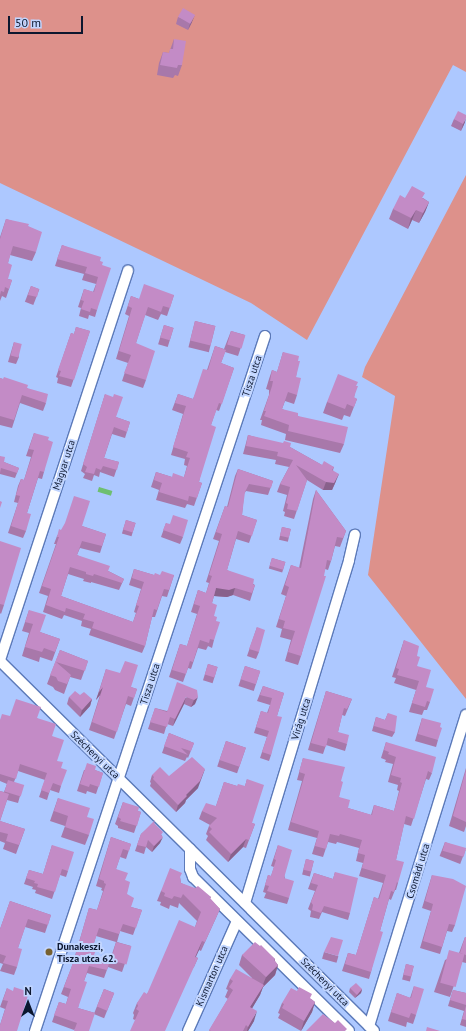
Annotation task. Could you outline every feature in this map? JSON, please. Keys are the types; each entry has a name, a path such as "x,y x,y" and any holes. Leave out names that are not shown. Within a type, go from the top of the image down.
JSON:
{"street":[{"name":"Magyar utca","path":"0,661 128,271"},
{"name":"Tisza utca","path":"35,1031 265,336"},
{"name":"Virág utca","path":"245,903 349,560 355,535"},
{"name":"Széchenyi utca","path":"0,661 372,1029"},
{"name":"Csomádi utca","path":"372,1029 466,715"},
{"name":"Széchenyi utca","path":"190,849 190,869 193,877 349,1031"},
{"name":"Kismarton utca","path":"188,1031 237,921"}],"shaded area":[{"path":"0,0 466,0 466,72 453,65 307,340 251,303 0,183"},
{"path":"466,175 466,699 368,575 395,396 362,377 365,367"},
{"path":"99,487 112,491 111,496 98,492"}],"building":[{"path":"183,8 195,15 190,24 178,17"},
{"path":"174,39 186,41 182,65 178,65 177,68 160,65 163,52 169,53 170,49 173,49"},
{"path":"458,111 466,115 463,124 454,119"},
{"path":"412,186 425,193 422,198 429,202 423,213 416,210 411,218 393,209 400,195 405,198"},
{"path":"6,219 29,224 28,226 42,232 36,252 13,246 8,263 12,265 8,279 12,280 9,289 5,287 4,292 1,291 0,295 0,239"},
{"path":"62,245 101,257 100,261 103,262 102,265 111,268 97,310 91,308 90,312 81,309 84,301 81,300 84,289 94,292 98,277 85,273 87,267 57,259"},
{"path":"144,284 174,295 170,308 163,306 161,312 148,307 136,343 155,351 146,380 124,373 131,355 119,351 132,308 128,306 131,296 139,299"},
{"path":"31,286 39,289 37,297 28,295"},
{"path":"195,321 215,326 211,345 190,340"},
{"path":"164,325 174,328 170,340 160,337"},
{"path":"76,327 90,331 74,380 59,376 61,371 58,370 71,333 74,334"},
{"path":"231,331 245,335 242,349 227,344"},
{"path":"14,342 22,344 18,358 11,356"},
{"path":"215,346 226,350 221,363 234,368 222,404 219,403 211,425 216,427 199,482 202,483 197,498 189,496 188,501 159,492 162,483 154,480 156,472 172,477 173,473 184,477 190,458 186,457 188,452 173,447 186,406 175,403 178,394 193,399 203,369 208,370"},
{"path":"283,352 299,356 298,361 300,361 296,377 301,378 297,395 288,392 282,409 298,413 298,416 348,427 344,444 288,431 289,425 264,416 266,411 264,411 273,381 270,381 272,370 277,372"},
{"path":"338,374 358,382 354,397 357,399 354,407 347,404 345,409 327,402"},
{"path":"4,377 28,385 27,388 48,394 46,403 22,395 14,420 0,416 0,378 3,379"},
{"path":"105,394 113,397 114,394 123,397 116,417 130,422 127,432 114,427 104,458 119,462 117,470 103,466 101,470 96,468 94,474 85,472 87,467 83,464"},
{"path":"34,433 49,437 48,440 53,442 44,472 40,471 27,513 31,514 26,531 11,526 20,496 16,495 21,479 24,480 34,450 29,449"},
{"path":"248,435 283,443 284,441 291,443 290,447 322,465 324,461 334,467 332,470 339,474 334,483 326,482 296,465 307,480 297,511 287,509 288,504 286,503 290,487 280,484 293,460 277,456 278,452 246,446"},
{"path":"0,456 5,457 4,462 19,468 17,473 1,468 0,473"},
{"path":"238,469 273,481 271,488 249,484 245,492 242,515 257,520 252,536 238,531 227,570 254,579 253,585 255,585 252,593 235,588 229,590 216,588 212,603 217,605 214,616 217,617 216,621 220,622 214,640 210,639 209,643 200,640 193,662 190,661 186,674 172,670 180,644 187,646 200,606 194,604 198,590 206,593 212,576 209,575 222,534 216,532 225,506 228,507"},
{"path":"316,490 346,531 343,538 337,537 331,561 327,560 324,576 326,576 301,656 288,652 295,631 283,628 285,621 279,619 289,587 285,585 291,565 301,568"},
{"path":"74,496 90,501 82,526 106,534 102,546 82,541 77,555 110,566 108,571 124,579 122,583 94,574 93,576 86,574 86,572 70,567 61,596 133,622 139,606 136,605 144,582 132,578 134,569 154,575 155,573 160,575 162,571 174,575 169,590 164,589 157,610 154,609 145,646 92,628 94,622 83,619 85,614 66,608 65,612 46,605 51,589 42,586 59,537 57,537 59,529 61,530 65,523"},
{"path":"173,515 188,520 183,537 163,530 166,523 170,524"},
{"path":"126,520 136,523 133,532 123,530"},
{"path":"282,527 291,529 289,538 280,536"},
{"path":"0,541 21,548 4,605 0,604"},
{"path":"272,558 285,562 283,570 270,566"},
{"path":"29,610 46,615 40,632 60,639 55,652 44,648 42,652 25,647 33,624 25,622"},
{"path":"257,627 265,630 259,652 249,649"},
{"path":"404,640 419,646 417,656 420,657 417,666 431,670 426,687 434,689 430,702 427,701 425,707 412,703 419,681 397,675 399,669 396,668"},
{"path":"60,650 88,661 85,671 56,662 71,675 67,684 58,681 56,677 50,675"},
{"path":"125,661 138,665 131,687 137,689 134,698 128,696 117,732 92,722 103,687 99,692 106,669 120,673"},
{"path":"208,664 218,667 214,677 205,675"},
{"path":"245,666 260,671 256,684 241,679"},
{"path":"177,682 197,690 198,697 194,700 186,697 175,719 170,717 167,727 150,722 155,708 167,712"},
{"path":"263,686 284,693 277,716 282,717 271,755 262,752 269,731 256,727 261,711 268,713 272,698 260,695"},
{"path":"75,691 80,695 84,692 92,699 82,710 69,697"},
{"path":"326,691 352,699 347,709 344,708 338,732 349,735 347,744 328,738 326,747 311,743"},
{"path":"16,699 41,707 37,718 56,724 52,736 64,740 57,761 63,762 61,768 67,770 61,786 53,783 49,793 41,790 47,773 20,764 16,779 0,774 0,720 2,714 10,716"},
{"path":"388,713 397,716 395,732 374,726 376,717 385,720"},
{"path":"422,718 441,723 440,727 442,728 438,740 418,734"},
{"path":"169,733 194,743 191,751 181,748 188,755 164,746"},
{"path":"226,741 246,748 239,767 219,760"},
{"path":"386,742 436,757 432,773 428,771 414,819 406,816 396,860 404,862 394,892 391,891 380,931 383,932 371,972 345,964 348,953 356,955 374,897 379,899 386,875 362,868 365,855 358,853 362,840 340,834 339,836 330,834 326,849 315,846 319,831 291,822 305,774 299,772 303,758 345,767 339,797 350,800 348,808 372,815 374,805 394,811 402,783 400,782 401,778 391,775 396,757 388,754 389,752 384,750"},
{"path":"192,757 205,769 200,781 178,805 153,779 154,777 152,775 160,767 169,776"},
{"path":"87,763 96,766 95,770 103,773 99,787 90,784 89,787 80,784"},
{"path":"466,770 466,822 453,816"},
{"path":"247,779 264,785 252,823 255,824 249,840 246,839 231,854 209,832 212,829 209,826 217,818 202,811 206,803 216,806 224,782 237,786 238,784 245,786"},
{"path":"8,780 24,785 21,796 4,791"},
{"path":"0,791 9,794 0,821"},
{"path":"58,798 90,808 87,817 94,819 89,835 65,827 68,816 54,811"},
{"path":"123,802 139,807 138,811 141,812 137,826 120,821 121,819 118,817"},
{"path":"155,820 154,823 163,832 161,835 163,837 154,846 148,840 146,847 137,845 141,834"},
{"path":"0,821 25,829 19,845 6,841 8,834 0,832"},
{"path":"111,837 131,844 129,851 123,849 116,869 128,873 125,880 130,882 127,894 134,898 131,907 142,910 136,928 123,924 119,934 99,928 94,943 98,944 94,955 110,960 107,970 89,966 84,981 87,982 78,1008 95,1013 89,1031 74,1031 77,1023 54,1015 59,1002 66,1004 71,989 64,987 74,960 89,908 97,910 106,884 104,881 99,879"},
{"path":"445,842 466,848 464,857 443,851"},
{"path":"52,845 74,852 68,871 62,869 55,892 37,887 38,884 34,883 35,881 26,878 29,870 43,874"},
{"path":"278,845 292,850 284,878 294,881 289,898 267,891 269,886 265,885 268,875 271,876 276,860 274,859"},
{"path":"306,859 314,861 311,872 303,870"},
{"path":"170,868 182,873 180,877 181,883 195,888 198,886 211,897 210,898 220,909 205,942 202,941 195,957 198,958 165,1031 130,1031 139,1011 136,1009 138,1006 137,1003 144,992 147,994 179,920 195,927 201,912 183,894 181,898 174,896 172,899 164,896 165,893 161,891"},
{"path":"335,872 358,878 350,913 324,906 321,913 312,910 313,905 311,902 318,885 311,883 314,873 333,879"},
{"path":"432,875 453,879 466,886 455,925 449,924 442,947 423,941 433,904 425,901"},
{"path":"10,901 51,915 48,925 28,919 18,948 22,949 17,967 3,963 6,956 0,954 0,929"},
{"path":"331,937 343,940 338,956 324,952"},
{"path":"466,937 466,955 460,953"},
{"path":"116,942 131,946 127,964 111,960"},
{"path":"255,942 260,946 261,945 275,959 274,960 278,965 266,977 242,955"},
{"path":"449,950 464,954 456,987 440,983"},
{"path":"406,964 414,966 411,977 403,975"},
{"path":"236,969 264,985 250,1007 257,1011 248,1027 246,1025 243,1031 211,1031 209,1030 233,990 229,987 233,981 230,979"},
{"path":"356,983 362,989 357,995 350,988"},
{"path":"414,986 424,989 416,1015 411,1013 409,1018 391,1012 397,993 411,998"},
{"path":"14,987 29,992 17,1031 0,1031 0,1025 8,1001 3,1000 7,988 13,991"},
{"path":"299,987 312,994 310,998 315,1002 304,1021 282,1008 284,1004 282,1003 291,988 297,991"},
{"path":"104,989 114,993 107,1011 97,1007"},
{"path":"453,990 466,993 466,1005 450,1000"},
{"path":"466,1006 466,1020 462,1019"},
{"path":"323,1014 335,1023 338,1020 347,1029 345,1031 306,1031"},
{"path":"427,1027 440,1031 426,1031"}],"place":[{"name":"Dunakeszi, Tisza utca 62.","path":"49,952"}]}
